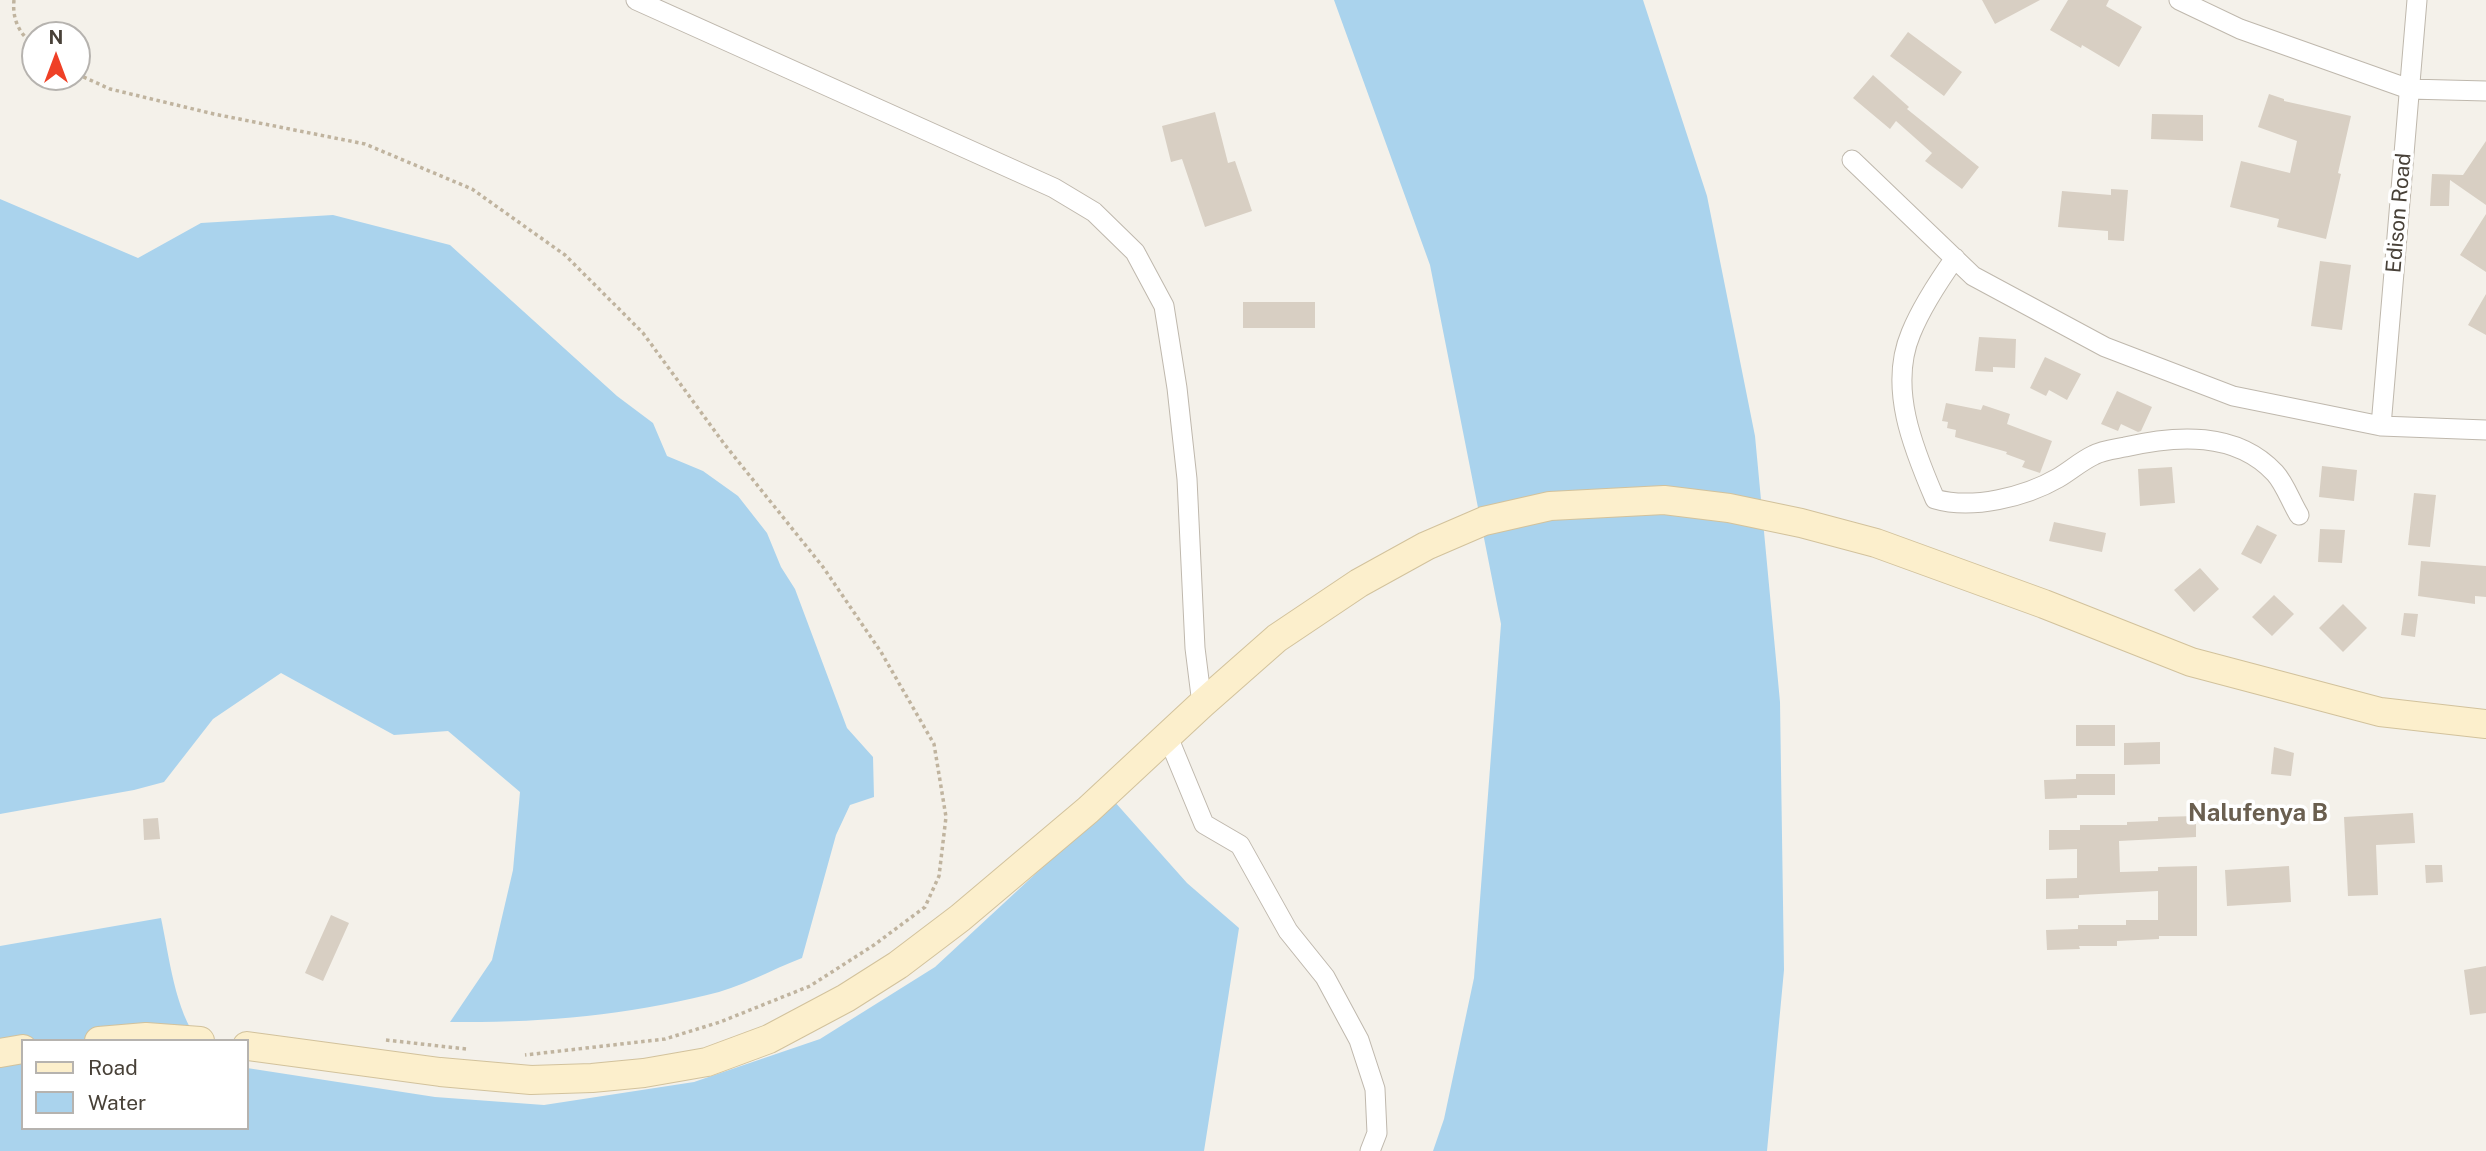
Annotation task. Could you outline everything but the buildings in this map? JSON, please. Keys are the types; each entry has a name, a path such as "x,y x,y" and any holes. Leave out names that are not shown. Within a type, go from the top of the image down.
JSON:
{"main road":[{"path":"248,1046 440,1072 531,1080 631,1074 707,1062 769,1040 846,998 898,965 960,918 1132,771 1202,704 1278,638 1359,583 1426,547 1484,521 1550,506 1664,500 1729,508 1801,523 1876,543 2044,604 2191,662 2380,712 2486,724"},
{"path":"122,1039 173,1039"},
{"path":"0,1053 21,1049"}],"street":[{"path":"636,0 1054,188 1094,212 1135,253 1164,306 1177,388 1187,479 1195,648 1202,704"},
{"path":"2179,0 2240,29 2409,89 2486,91"},
{"name":"Edison Road","path":"2381,426 2417,0"},
{"path":"1852,160 1973,276 2105,347 2233,396 2381,426 2486,430"},
{"path":"1955,258 1928,297 1910,335 1901,376 1906,417 1935,499 1951,504 1979,504 2000,499 2055,480 2095,454 2144,442 2193,437 2240,447 2275,474 2299,515"},
{"path":"1168,737 1204,824 1240,845 1288,931 1325,977 1359,1040 1375,1089 1377,1133 1370,1151"}],"path":[{"path":"14,0 12,16 21,31"},
{"path":"91,80 110,89 214,114 365,144 472,189 565,255 643,332 725,445 823,567 881,652 934,744 946,817 939,876 925,907 874,945 810,986 720,1021 665,1039 517,1056"},
{"path":"375,1039 477,1051"}],"water":[{"path":"1334,0 1643,0 1707,196 1755,436 1780,702 1784,970 1767,1151 1433,1151 1444,1119 1474,978 1501,624 1430,265"},
{"path":"0,199 138,258 201,223 333,215 450,245 617,396 653,423 667,456 703,471 738,496 767,533 781,567 795,589 847,728 873,757 874,797 850,805 836,835 802,958 719,992 643,1008 547,1019 450,1022 492,960 513,870 520,792 448,731 394,735 281,673 213,719 164,782 134,790 0,814"},
{"path":"1114,801 1187,883 1239,928 1204,1151 0,1151 0,946 161,918 179,999 184,1015 198,1039 21,1039 21,1130 248,1130 248,1068 435,1097 544,1105 694,1082 820,1039 935,967"}],"district":[{"name":"Nalufenya B","path":"2258,814"}]}
